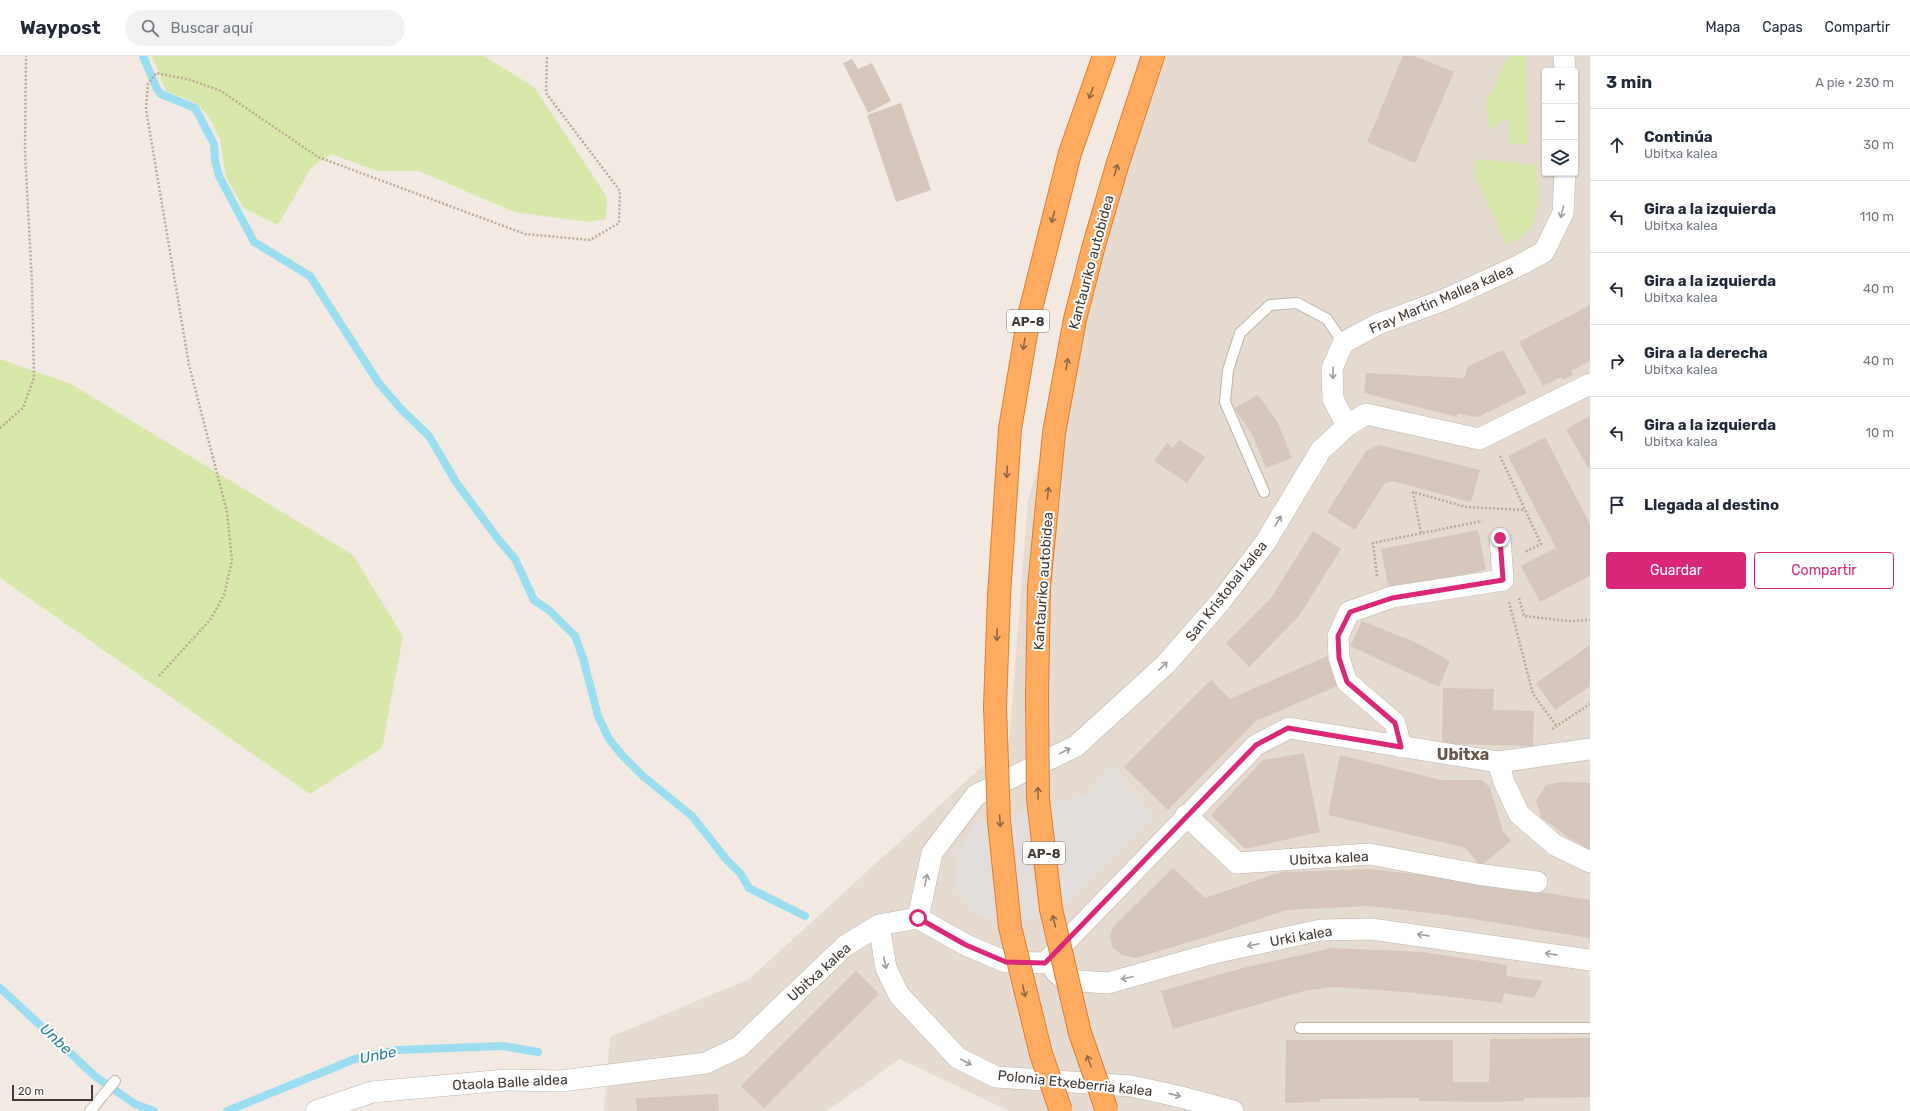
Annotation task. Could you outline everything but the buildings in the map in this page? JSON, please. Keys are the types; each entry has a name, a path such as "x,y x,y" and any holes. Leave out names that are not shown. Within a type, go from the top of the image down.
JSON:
{"highway":[{"name":"AP-8","path":"1061,1111 1041,1054 1010,927 999,821 995,707 999,596 1010,429 1029,316 1070,153 1104,56"},
{"name":"Kantauriko autobidea","path":"1107,1111 1080,1033 1051,909 1038,799 1037,696 1039,587 1054,433 1075,319 1094,245 1117,166 1153,56"}],"street":[{"path":"1564,56 1565,68"},
{"name":"Fray Martin Mallea kalea","path":"1343,343 1378,324 1444,300 1518,266 1544,252 1563,213 1565,176"},
{"path":"1343,343 1332,369 1334,398 1347,426"},
{"name":"San Kristobal kalea","path":"918,918 932,853 976,795 1076,746 1166,664 1221,601 1264,543 1321,450 1347,426 1366,414 1479,439 1590,384"},
{"path":"1401,747 1395,723 1347,682 1339,658 1338,636 1350,612 1392,598 1503,580 1500,538"},
{"path":"918,918 966,945 1006,962 1045,963 1186,815 1256,745 1288,728 1498,762 1588,747"},
{"path":"1498,762 1504,782 1519,814 1555,845 1590,862"},
{"name":"Ubitxa kalea","path":"1186,815 1237,863 1369,854 1477,874 1537,882"},
{"name":"Ubitxa kalea","path":"706,1062 739,1047 845,946 879,925 918,918"},
{"name":"Polonia Etxeberria kalea","path":"879,925 886,968 899,995 958,1058 996,1077 1132,1086 1233,1111"},
{"name":"Urki kalea","path":"1045,963 1065,980 1108,983 1218,952 1314,932 1371,929 1590,960"},
{"name":"Otaola Balle aldea","path":"316,1111 372,1092 506,1080 561,1081 706,1062"}],"lane":[{"path":"1264,492 1225,402 1228,370 1240,334 1270,305 1297,303 1327,319 1343,343"},
{"path":"1300,1028 1590,1028"},
{"path":"90,1111 115,1081"}],"path":[{"path":"0,428 23,408 34,378 32,283 25,152 26,56"},
{"path":"159,676 210,620 224,595 232,561 227,512 189,365 146,109 148,84 156,73 191,80 221,92 318,158 526,234 590,240 619,223 620,191 546,93 548,56"},
{"path":"1486,435 1500,455 1524,510 1541,544"},
{"path":"1421,533 1413,492 1466,507 1524,510"},
{"path":"1377,581 1374,543 1482,521 1500,538"},
{"path":"1503,580 1533,694 1556,725"},
{"path":"1518,595 1524,616 1569,621 1590,620"}],"shaded area":[{"path":"1161,56 1590,56 1590,1111 1009,1111 900,1059 827,1111 604,1111 610,1037 749,979 1009,742 1028,500"},
{"path":"1112,766 1153,817 1048,919 990,918 976,914 956,888 957,855 975,823 1086,796"}],"green space":[{"path":"152,56 484,56 534,87 607,197 606,219 589,222 514,212 419,171 377,171 331,154 311,168 278,225 244,208 226,177 220,139 208,115 194,102 166,91"},
{"path":"1509,56 1526,56 1528,144 1509,144 1509,118 1490,129 1486,103"},
{"path":"1476,159 1537,165 1538,200 1537,210 1531,226 1526,233 1507,245 1474,173"},
{"path":"0,359 71,384 353,555 403,636 382,748 310,794 0,578"}],"waterway":[{"path":"143,56 157,89 161,94 195,108 214,144 215,161 219,176 254,242 310,276 378,382 401,409 429,436 456,482 498,539 515,559 534,600 550,611 575,636 583,658 598,716 609,739 622,755 644,777 692,816 726,859 740,873 749,888 805,916"},
{"name":"Unbe","path":"0,988 96,1077 135,1104 154,1111"},
{"name":"Unbe","path":"227,1111 355,1059 397,1050 503,1046 538,1052"}],"district":[{"name":"Ubitxa","path":"1463,754"}],"route":[{"path":"918,918 966,945 1006,962 1045,963 1186,815 1256,745 1288,728 1401,747 1395,723 1368,702 1347,682 1339,658 1338,636 1350,612 1392,598 1503,580 1500,538"}]}
